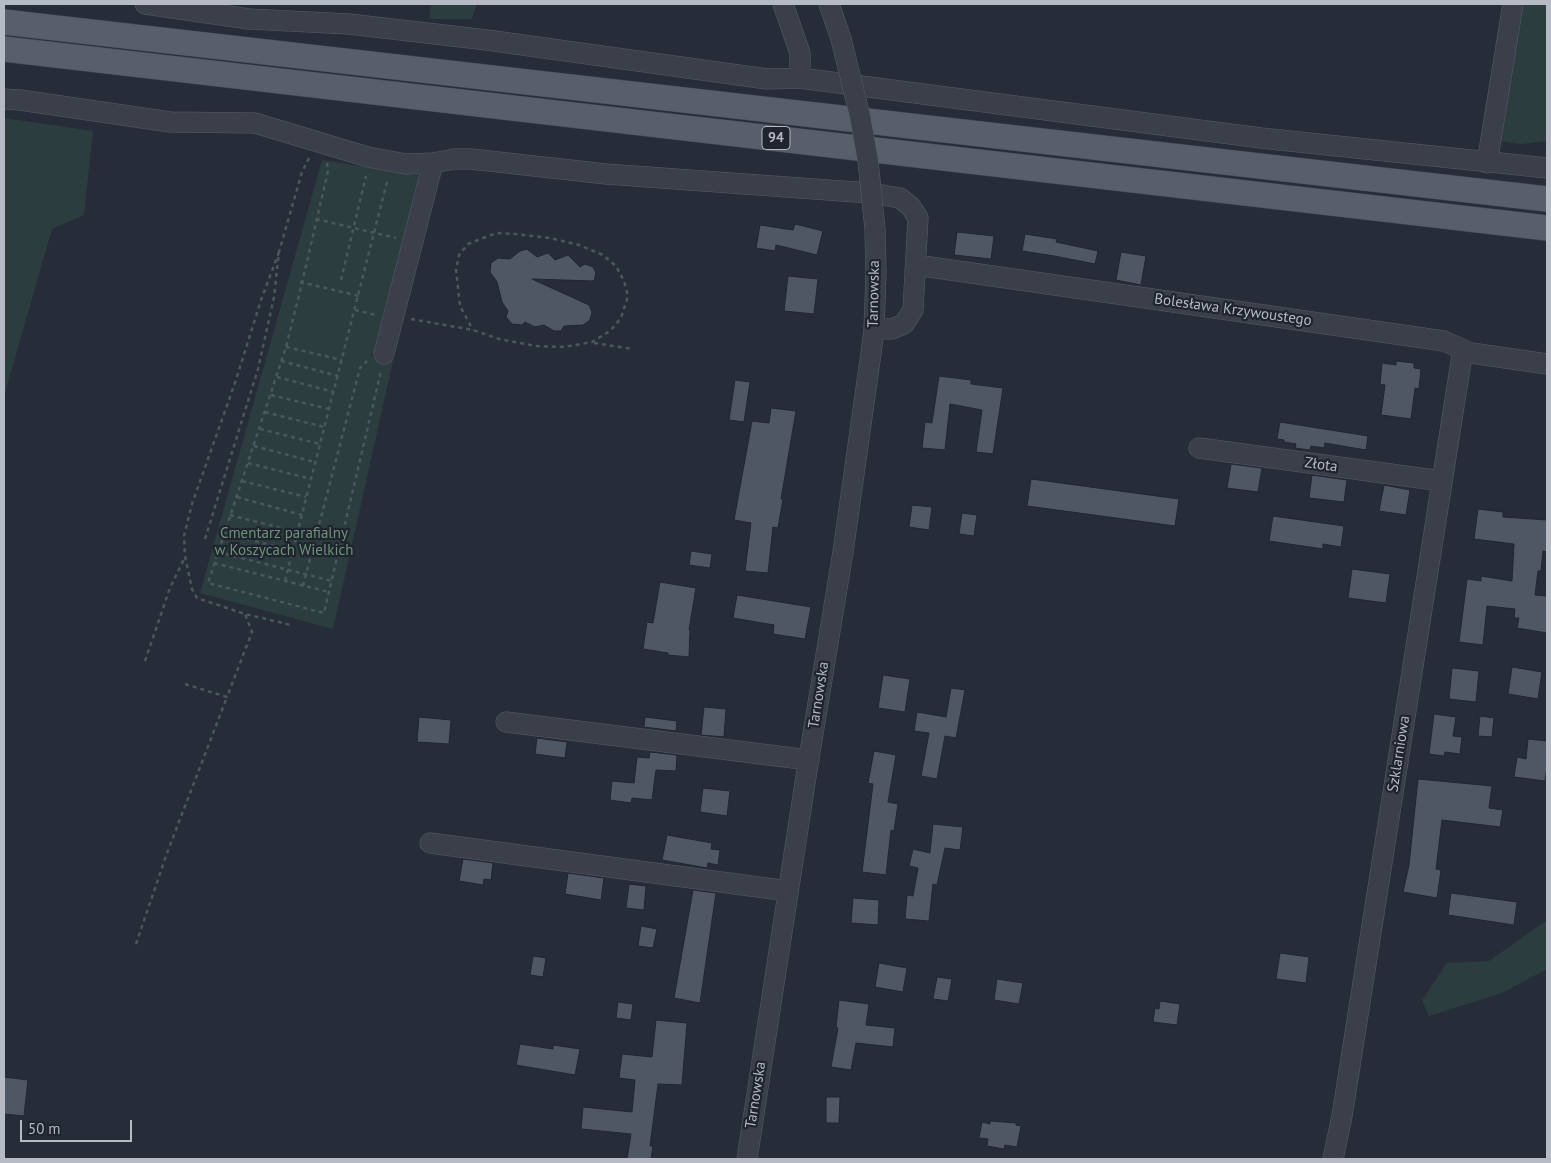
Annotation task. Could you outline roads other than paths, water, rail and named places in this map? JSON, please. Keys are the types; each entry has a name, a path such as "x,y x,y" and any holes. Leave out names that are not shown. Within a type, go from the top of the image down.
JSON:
{"main road":[{"name":"94","path":"4,22 1547,199"},
{"name":"94","path":"4,48 1547,228"}],"street":[{"path":"145,4 248,18 348,24 487,40 767,79 800,78 1261,138 1547,168"},
{"path":"783,4 800,53 800,78"},
{"name":"Tarnowska","path":"746,1159 808,760 843,552 874,329 876,274 868,161 858,108 841,39 829,4"},
{"path":"1487,162 1513,4"},
{"path":"4,100 20,100 170,122 255,124 327,153 368,157 406,164 471,159 606,174 870,193 900,198 911,207 918,218 913,310 904,324 892,329 874,329"},
{"path":"385,354 386,316 433,163"},
{"name":"Bolesława Krzywoustego","path":"916,265 1434,340 1471,353 1547,364"},
{"name":"Szklarniowa","path":"1333,1159 1344,1107 1463,349"},
{"name":"Złota","path":"1199,448 1442,481"},
{"path":"506,722 808,760"},
{"path":"430,843 788,891"}],"park label":[{"name":"Cmentarz parafialny w Koszycach Wielkich","path":"284,542"}]}
